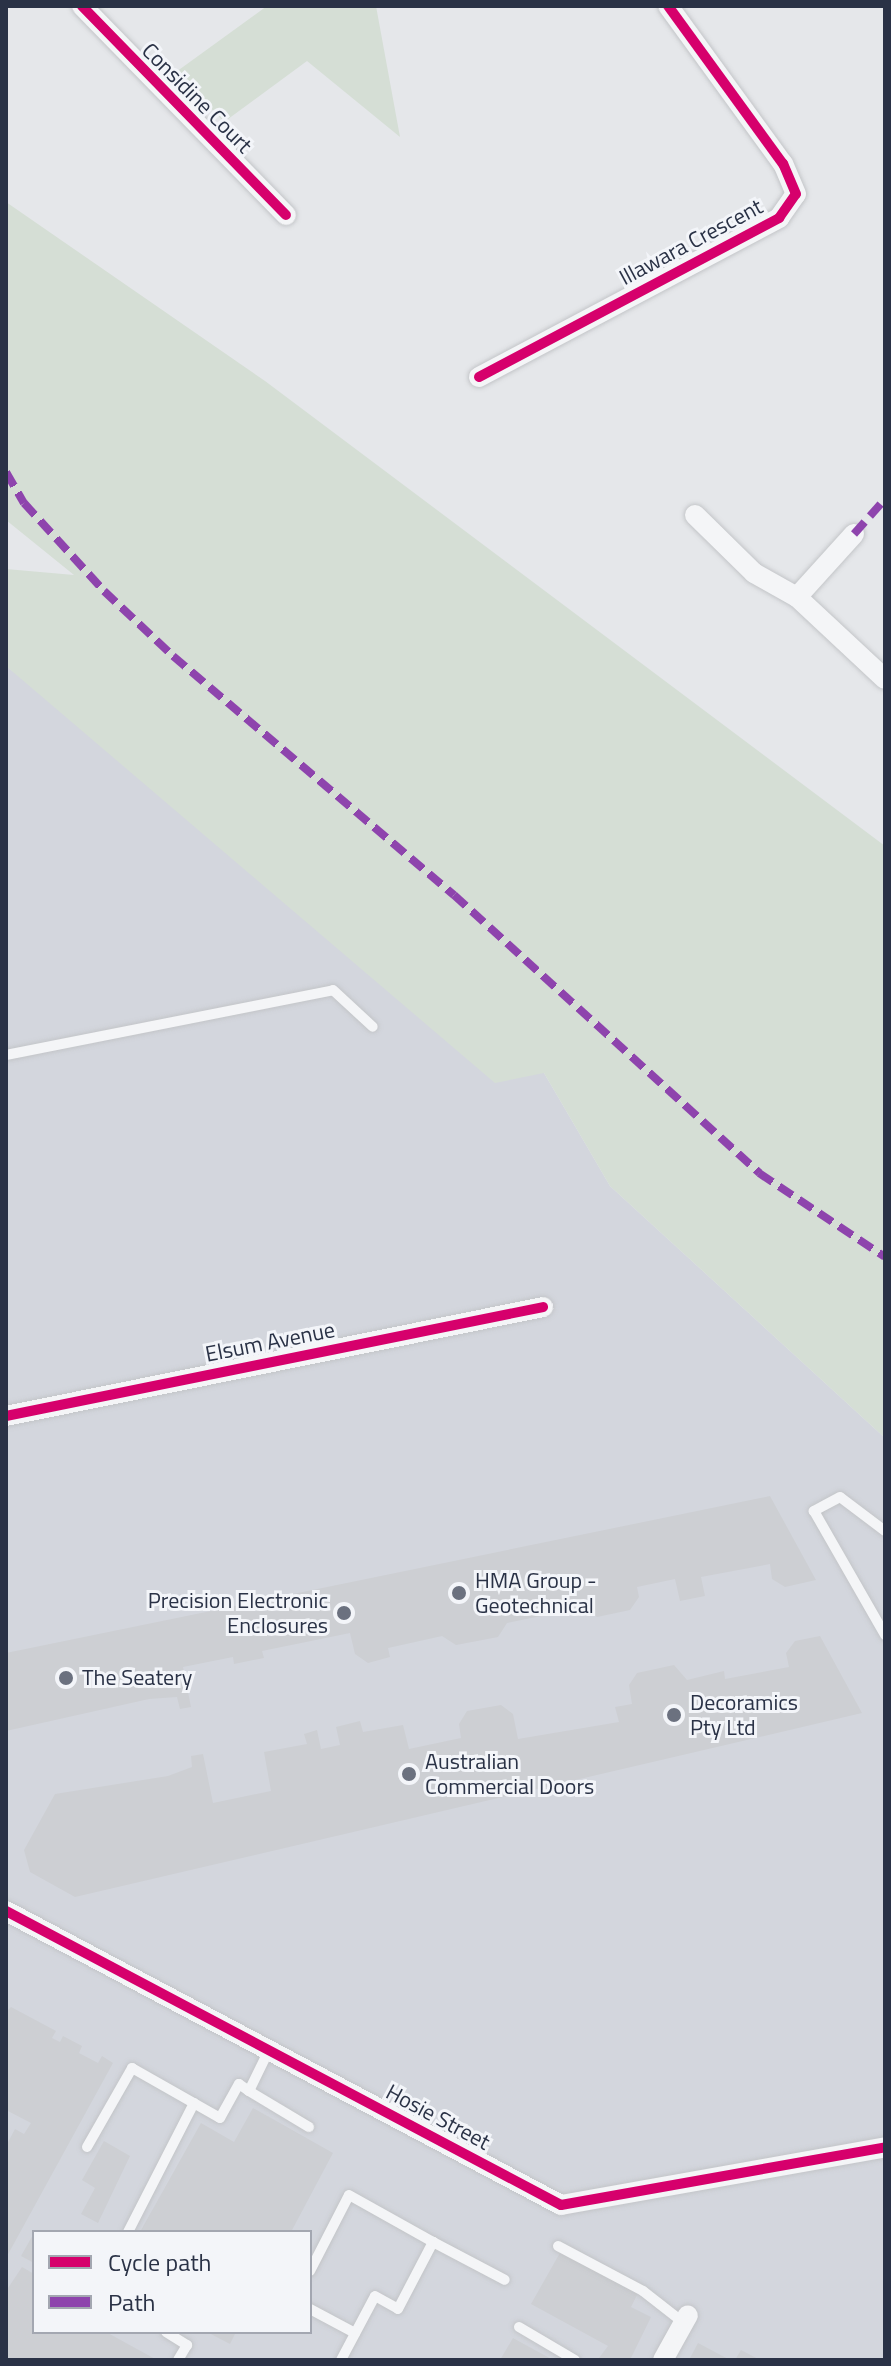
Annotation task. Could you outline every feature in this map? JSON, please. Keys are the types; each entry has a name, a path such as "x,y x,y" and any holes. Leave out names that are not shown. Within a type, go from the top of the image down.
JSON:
{"street":[{"name":"Considine Court","path":"82,6 286,215"},
{"name":"Illawara Crescent","path":"479,377 779,218 796,194 783,164 668,6"},
{"path":"695,515 754,573 797,597 885,679"},
{"path":"797,597 854,534"},
{"name":"Elsum Avenue","path":"6,1416 543,1307"},
{"name":"Hosie Street","path":"6,1911 561,2205 885,2147"},
{"path":"663,2360 686,2319"}],"lane":[{"path":"6,1055 333,990 373,1027"},
{"path":"885,1531 840,1497 814,1511 885,1635"},
{"path":"249,2091 269,2050"},
{"path":"87,2147 132,2068 220,2118 239,2084 309,2127"},
{"path":"129,2230 194,2103"},
{"path":"312,2267 349,2195 505,2280"},
{"path":"341,2360 375,2296 398,2309 433,2242"},
{"path":"558,2246 643,2291 686,2319"},
{"path":"312,2310 355,2333"},
{"path":"519,2327 575,2360"},
{"path":"169,2334 187,2345 178,2360"}],"shaded area":[{"path":"267,6 376,6 400,137 307,61 224,122 176,72"},
{"path":"6,202 265,381 885,846 885,1438 610,1186 544,1073 495,1083 6,666 6,569 74,575 6,520"},
{"path":"6,666 544,1073 610,1186 885,1438 885,2360 6,2360"}],"building":[{"path":"770,1496 816,1580 785,1587 772,1579 770,1564 701,1577 705,1596 680,1601 675,1579 637,1587 639,1597 630,1610 597,1617 584,1608 583,1601 545,1608 546,1615 507,1623 498,1637 456,1645 442,1636 388,1648 390,1657 368,1663 355,1654 350,1633 262,1651 264,1658 234,1664 233,1657 183,1667 191,1707 180,1709 177,1697 149,1699 6,1731 6,1653"},
{"path":"820,1636 862,1713 75,1897 30,1872 24,1850 55,1794 168,1776 192,1767 191,1756 203,1754 213,1803 271,1791 264,1752 307,1744 304,1734 317,1730 321,1749 340,1745 336,1727 360,1721 363,1732 403,1725 409,1749 461,1738 459,1724 467,1711 501,1705 513,1714 518,1739 619,1722 615,1707 632,1704 629,1685 637,1673 674,1665 687,1680 724,1671 725,1679 789,1667 786,1653 795,1641"},
{"path":"11,2007 56,2031 52,2038 60,2042 63,2036 82,2046 79,2053 98,2063 102,2056 113,2063 6,2258 6,2146 15,2129 24,2134 31,2123 6,2110 6,2012"},
{"path":"253,2108 333,2153 292,2230 141,2230 201,2123 234,2142"},
{"path":"104,2141 130,2156 98,2223 81,2214 95,2188 82,2180"},
{"path":"32,2237 32,2262 21,2256"},
{"path":"561,2251 638,2293 631,2307 651,2317 630,2360 599,2358 608,2346 531,2304"},
{"path":"22,2267 32,2273 32,2334 110,2334 157,2360 6,2360 6,2291"},
{"path":"211,2334 235,2334 230,2344"},
{"path":"513,2338 553,2360 500,2360"},
{"path":"698,2343 730,2360 689,2360"},
{"path":"741,2350 760,2360 735,2360"}],"marked path":[{"path":"6,472 24,503 104,591 173,656 454,895 759,1173 885,1257"},
{"path":"854,534 885,499"}],"cycle path":[{"path":"82,6 286,215"},
{"path":"479,377 779,218 796,194 783,164 668,6"},
{"path":"6,1416 543,1307"},
{"path":"6,1911 561,2205 885,2147"}],"place":[{"name":"HMA Group - Geotechnical","path":"459,1593"},
{"name":"Precision Electronic Enclosures","path":"344,1613"},
{"name":"The Seatery","path":"66,1678"},
{"name":"Decoramics Pty Ltd","path":"674,1715"},
{"name":"Australian Commercial Doors","path":"409,1774"}]}
